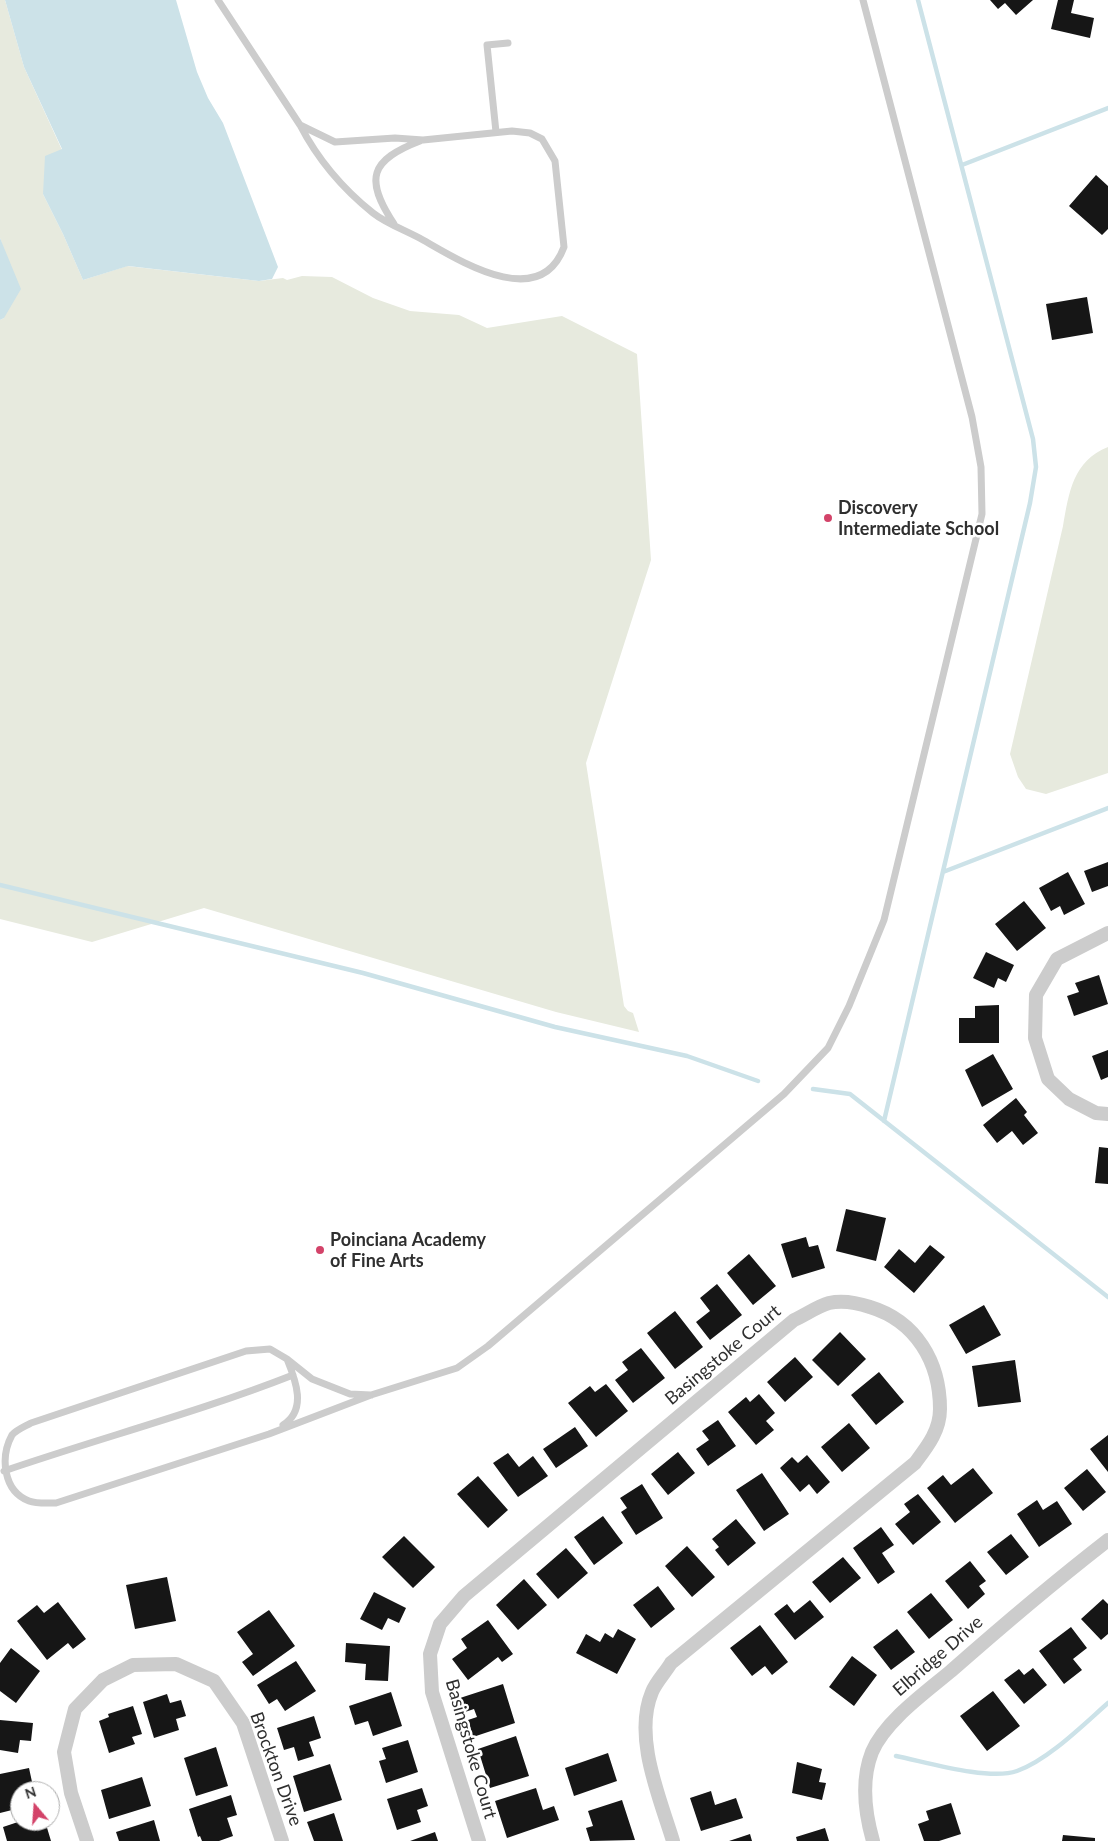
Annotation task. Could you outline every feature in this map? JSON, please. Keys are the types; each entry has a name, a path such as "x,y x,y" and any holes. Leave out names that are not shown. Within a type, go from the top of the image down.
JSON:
{"street":[{"path":"1108,933 1057,959 1036,995 1035,1038 1048,1079 1069,1099 1096,1113 1108,1114"},
{"name":"Basingstoke Court","path":"478,1841 432,1692 430,1654 440,1624 464,1596 794,1320 829,1303 858,1303 886,1312 909,1328 927,1350 936,1377 940,1410 934,1438 915,1464 671,1664 656,1685 652,1693 645,1730 651,1765 673,1841"},
{"name":"Elbridge Drive","path":"873,1841 865,1814 865,1788 872,1752 896,1718 1037,1596 1108,1540"},
{"name":"Brockton Drive","path":"87,1841 71,1792 64,1752 75,1709 103,1680 133,1665 176,1664 214,1681 243,1723 282,1841"}],"lane":[{"path":"218,0 326,167 373,213 464,263 502,278 512,280 535,276 554,265 560,259 564,247 555,160 542,140 530,133 512,131 422,140 395,138 335,142 300,125"},
{"path":"371,1395 350,1394 312,1379 287,1359 270,1349 246,1351 32,1422 12,1434 4,1451 3,1476 14,1491 30,1501 56,1503 269,1434 371,1395 457,1368 488,1346 784,1094 828,1048 849,1006 884,920 982,514 981,467 972,418 863,0"},
{"path":"496,132 487,45 508,43"},
{"path":"394,224 378,198 377,172 386,157 397,150 422,140"},
{"path":"269,1434 291,1421 299,1402 294,1375 287,1359"},
{"path":"3,1476 70,1448 144,1427 294,1375"}],"shaded area":[{"path":"0,0 5,0 24,67 62,150 43,194 83,280 127,266 259,281 283,278 287,280 302,276 332,277 373,298 410,311 459,315 487,328 562,316 637,354 651,560 586,763 624,1006 633,1013 639,1032 556,1012 204,908 92,942 0,919 0,320 4,318 6,256 0,238"},
{"path":"1108,447 1108,773 1046,794 1026,789 1018,777 1010,754 1071,490 1080,469 1087,460"}],"water":[{"path":"5,0 176,0 197,72 208,98 223,123 278,267 272,279 259,281 128,266 83,280 43,194 45,156 62,149 24,67"},
{"path":"0,238 21,289 4,318 0,320"}],"building":[{"path":"990,0 1033,0 1016,15 1005,3 998,9"},
{"path":"1058,0 1074,0 1071,13 1094,18 1090,38 1051,29"},
{"path":"1096,175 1108,186 1108,229 1102,235 1069,206"},
{"path":"1087,297 1093,333 1052,340 1046,304"},
{"path":"1108,862 1108,886 1092,892 1084,871"},
{"path":"1068,872 1085,904 1064,915 1060,906 1051,911 1039,888"},
{"path":"1024,901 1046,928 1017,951 995,924"},
{"path":"986,952 1014,965 1006,982 998,978 994,988 973,978"},
{"path":"1099,975 1108,1004 1074,1016 1067,996 1079,992 1075,983"},
{"path":"999,1005 999,1043 959,1043 959,1018 975,1018 975,1006"},
{"path":"1108,1050 1108,1077 1101,1080 1092,1056"},
{"path":"993,1054 1013,1089 982,1107 965,1070"},
{"path":"1016,1098 1027,1112 1024,1115 1038,1133 1023,1145 1012,1131 997,1143 983,1125"},
{"path":"1099,1147 1108,1148 1108,1184 1095,1183"},
{"path":"846,1209 886,1218 876,1261 836,1251"},
{"path":"806,1237 809,1247 818,1245 825,1268 792,1278 781,1244"},
{"path":"930,1245 945,1257 914,1293 884,1267 899,1249 915,1263"},
{"path":"749,1254 776,1286 753,1305 727,1273"},
{"path":"717,1284 742,1315 710,1340 696,1322 710,1311 700,1298"},
{"path":"984,1305 1001,1335 966,1354 949,1325"},
{"path":"675,1311 703,1347 675,1369 647,1333"},
{"path":"840,1332 866,1359 838,1386 812,1360"},
{"path":"641,1348 665,1378 633,1403 615,1380 628,1370 622,1362"},
{"path":"795,1357 813,1377 785,1402 767,1382"},
{"path":"1015,1360 1021,1402 978,1407 972,1366"},
{"path":"879,1372 904,1402 876,1425 851,1395"},
{"path":"606,1384 628,1411 596,1437 568,1403 590,1386 595,1392"},
{"path":"759,1394 775,1413 766,1421 774,1430 756,1445 728,1412 746,1397 750,1402"},
{"path":"718,1420 736,1446 708,1466 696,1449 709,1440 702,1431"},
{"path":"849,1423 870,1448 842,1472 821,1447"},
{"path":"575,1427 588,1446 556,1468 543,1449"},
{"path":"1108,1435 1108,1472 1090,1449"},
{"path":"678,1452 695,1473 668,1495 651,1474"},
{"path":"508,1453 519,1467 533,1456 548,1476 518,1497 493,1463"},
{"path":"807,1455 830,1482 817,1494 809,1484 800,1492 780,1468 792,1457 798,1463"},
{"path":"973,1468 993,1493 955,1523 927,1488 943,1475 951,1485"},
{"path":"1087,1469 1106,1492 1083,1511 1064,1488"},
{"path":"762,1473 789,1514 764,1531 736,1490"},
{"path":"478,1476 508,1510 488,1528 457,1494"},
{"path":"642,1484 663,1518 636,1535 621,1512 627,1508 620,1498"},
{"path":"918,1494 941,1522 913,1545 895,1524 910,1512 904,1504"},
{"path":"1037,1500 1043,1510 1057,1501 1072,1524 1039,1547 1017,1514"},
{"path":"603,1516 623,1543 594,1565 574,1537"},
{"path":"736,1519 756,1543 728,1566 715,1550 719,1547 712,1539"},
{"path":"881,1527 894,1545 882,1553 895,1572 878,1584 853,1548"},
{"path":"1011,1534 1029,1557 1006,1575 987,1552"},
{"path":"404,1536 435,1567 413,1588 382,1557"},
{"path":"687,1546 715,1577 692,1597 665,1566"},
{"path":"566,1548 588,1573 558,1599 536,1574"},
{"path":"843,1557 861,1578 830,1603 812,1582"},
{"path":"970,1561 986,1581 979,1586 985,1594 968,1609 945,1581"},
{"path":"167,1577 176,1621 135,1629 126,1585"},
{"path":"524,1579 547,1605 518,1630 496,1605"},
{"path":"658,1586 675,1609 651,1628 633,1605"},
{"path":"374,1592 406,1608 399,1623 388,1618 382,1630 360,1619"},
{"path":"931,1593 953,1620 929,1639 907,1612"},
{"path":"1103,1599 1108,1604 1108,1634 1101,1640 1081,1619"},
{"path":"810,1600 824,1617 795,1640 774,1614 787,1604 794,1613"},
{"path":"58,1602 86,1639 73,1649 68,1643 47,1660 17,1621 37,1605 44,1613"},
{"path":"269,1610 295,1646 253,1676 242,1662 253,1654 237,1632"},
{"path":"488,1620 513,1654 502,1662 498,1657 468,1680 452,1659 467,1648 461,1639"},
{"path":"760,1625 788,1662 772,1675 765,1666 752,1676 730,1648"},
{"path":"1071,1627 1087,1648 1073,1659 1082,1670 1064,1684 1039,1651"},
{"path":"618,1629 636,1639 617,1674 576,1653 586,1634 600,1642 605,1633 613,1638"},
{"path":"897,1629 915,1652 891,1670 873,1647"},
{"path":"346,1643 390,1646 388,1681 365,1680 366,1664 345,1662"},
{"path":"11,1648 40,1671 16,1703 0,1691 0,1663"},
{"path":"852,1656 877,1675 854,1706 829,1687"},
{"path":"296,1661 316,1691 285,1711 277,1699 269,1704 257,1685"},
{"path":"1033,1668 1047,1685 1024,1704 1004,1680 1019,1669 1024,1675"},
{"path":"503,1684 515,1723 473,1737 468,1720 477,1717 474,1709 465,1712 460,1698"},
{"path":"993,1691 1020,1726 987,1751 960,1716"},
{"path":"391,1692 402,1726 373,1736 368,1721 355,1725 349,1706"},
{"path":"167,1694 170,1703 181,1700 186,1716 176,1719 179,1730 154,1738 143,1702"},
{"path":"133,1706 142,1734 132,1737 135,1744 109,1753 99,1721 109,1717 108,1714"},
{"path":"314,1716 321,1738 309,1742 314,1756 298,1761 294,1747 284,1750 277,1728"},
{"path":"0,1720 33,1723 31,1741 20,1740 18,1753 0,1750"},
{"path":"516,1736 529,1776 490,1788 478,1749"},
{"path":"408,1740 418,1772 386,1783 379,1761 386,1759 382,1748"},
{"path":"216,1747 228,1786 196,1796 184,1758"},
{"path":"608,1753 617,1781 574,1796 565,1768"},
{"path":"797,1762 822,1769 819,1782 826,1783 822,1800 792,1793"},
{"path":"330,1764 342,1800 304,1812 293,1776"},
{"path":"29,1768 32,1781 10,1781 10,1810 0,1813 0,1774"},
{"path":"142,1777 151,1806 109,1819 101,1790"},
{"path":"422,1788 428,1806 417,1810 421,1822 397,1830 387,1799"},
{"path":"536,1788 543,1810 554,1806 559,1820 507,1838 495,1801"},
{"path":"711,1791 715,1805 736,1798 743,1818 701,1831 690,1798"},
{"path":"231,1795 237,1815 227,1818 233,1836 219,1841 202,1841 200,1836 198,1837 189,1809"},
{"path":"622,1800 635,1840 590,1841 586,1828 593,1826 588,1811"},
{"path":"951,1803 961,1834 939,1841 924,1841 918,1824 929,1820 926,1811"},
{"path":"334,1813 343,1841 314,1841 307,1822"},
{"path":"154,1820 160,1841 119,1841 116,1832"},
{"path":"10,1825 10,1831 48,1831 51,1841 7,1841 3,1827"},
{"path":"825,1828 829,1841 797,1841 796,1837"},
{"path":"435,1832 438,1841 410,1841"},
{"path":"750,1834 752,1841 729,1841"},
{"path":"1063,1835 1095,1838 1095,1841 1062,1841"}],"waterway":[{"path":"884,1121 1030,503 1036,467 1033,439 918,0"},
{"path":"962,165 1108,108"},
{"path":"943,872 1108,808"},
{"path":"0,885 363,973 555,1027 687,1056 758,1081"},
{"path":"813,1089 850,1094 1108,1297"},
{"path":"896,1756 974,1772 991,1774 1017,1771 1041,1759 1108,1703"}],"place":[{"name":"Discovery Intermediate School","path":"828,518"},
{"name":"Poinciana Academy of Fine Arts","path":"320,1250"}]}
